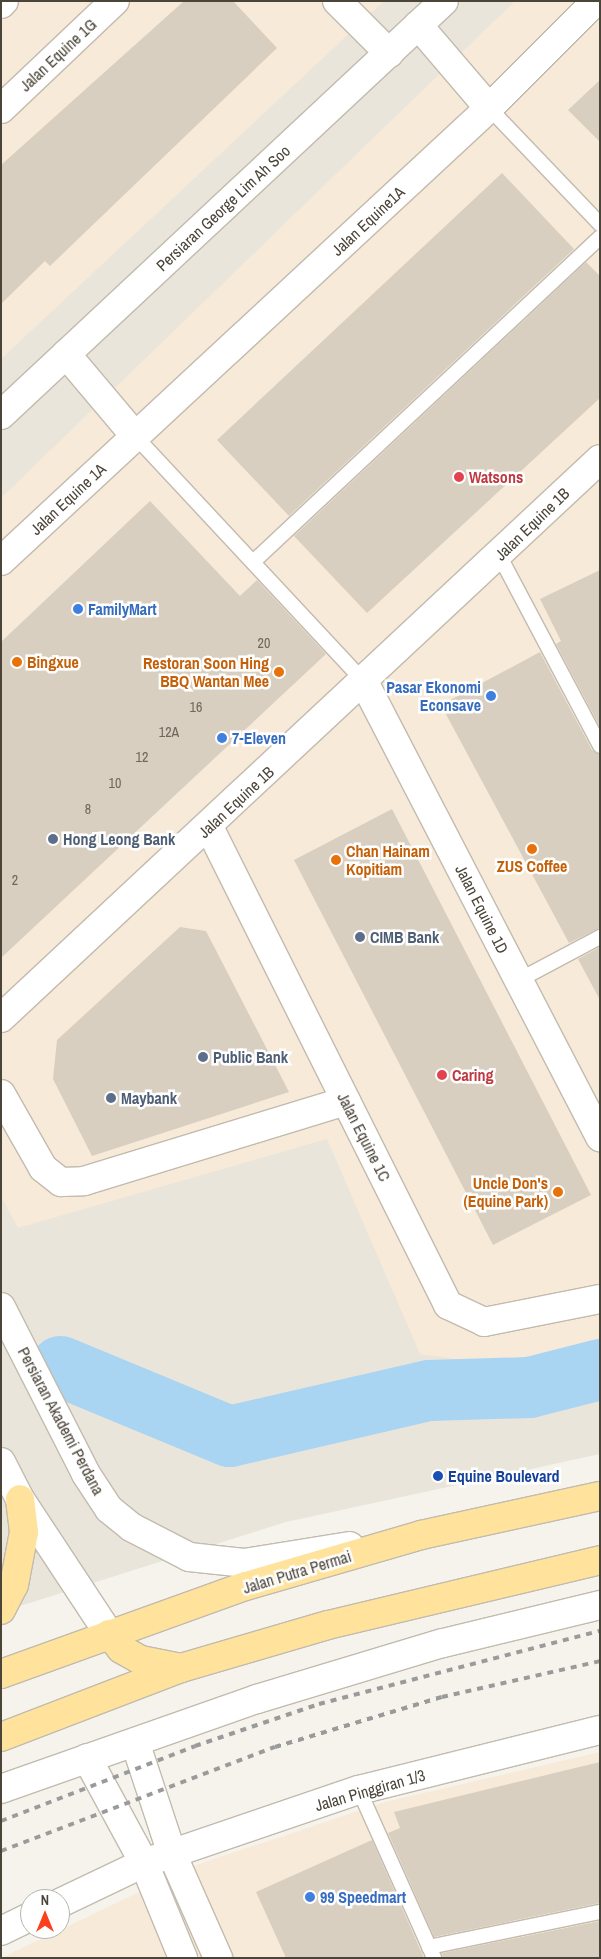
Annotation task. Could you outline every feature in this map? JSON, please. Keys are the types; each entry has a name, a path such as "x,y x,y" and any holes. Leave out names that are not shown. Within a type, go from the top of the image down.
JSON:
{"main road":[{"name":"Jalan Putra Permai","path":"1,1674 246,1586 421,1535 600,1496"},
{"path":"1,1610 14,1585 24,1532 20,1499"},
{"path":"1,1737 181,1668 328,1625 600,1560"},
{"path":"110,1634 121,1649 140,1660 181,1668"}],"street":[{"name":"Jalan Equine 1G","path":"1,109 115,1"},
{"path":"337,1 389,53"},
{"name":"Persiaran George Lim Ah Soo","path":"1,415 444,1"},
{"name":"Jalan Equine1A","path":"135,436 489,108 596,1"},
{"path":"418,25 489,108"},
{"path":"66,354 135,436"},
{"name":"Jalan Equine 1A","path":"1,561 135,436"},
{"name":"Jalan Equine 1B","path":"1,1018 210,827 600,459"},
{"name":"Jalan Equine 1D","path":"364,682 600,1137"},
{"name":"Jalan Equine 1C","path":"210,827 448,1305 484,1322 600,1299"},
{"path":"1,1094 43,1168 61,1182 84,1181 346,1101"},
{"name":"Persiaran Akademi Perdana","path":"1,1307 86,1474 110,1509 132,1527 189,1557 244,1563 421,1535"},
{"path":"1,1462 20,1499 110,1634"},
{"path":"1,1789 257,1699 434,1646 600,1605"},
{"name":"Jalan Pinggiran 1/3","path":"70,1898 144,1863 359,1790 600,1730"},
{"path":"135,1742 172,1854 218,1958"},
{"path":"87,1758 144,1863 183,1958"},
{"path":"1,1931 20,1922"}],"lane":[{"path":"489,108 600,224"},
{"path":"253,562 600,236"},
{"path":"135,436 364,682"},
{"path":"499,555 600,746"},
{"path":"519,980 600,937"},
{"path":"359,1790 432,1953 600,1912"}],"shaded area":[{"path":"1,1 600,1 600,1454 286,1522 1,1612"},
{"path":"1,1 384,1 1,359"},
{"path":"515,1 600,1 600,1350 515,1367 420,1354 327,1139 18,1228 1,1196 1,498"},
{"path":"600,1752 600,1958 1,1958 41,1939 70,1939 70,1925 196,1865 385,1802"}],"building":[{"path":"184,1 233,1 277,48 50,266 45,261 1,304 1,165"},
{"path":"600,80 600,142 568,110"},
{"path":"502,173 574,249 289,516 217,440"},
{"path":"586,262 600,276 600,398 367,613 294,536"},
{"path":"150,501 240,596 257,580 326,654 1,958 1,642"},
{"path":"600,570 600,727 556,644 561,641 540,599"},
{"path":"540,652 592,750 600,755 600,928 569,943 441,705"},
{"path":"392,809 591,1195 493,1245 294,860"},
{"path":"180,927 206,931 289,1092 92,1156 53,1079 57,1040"},
{"path":"600,947 600,1000 578,959"},
{"path":"600,1762 600,1903 434,1937 388,1833 400,1828 394,1812"},
{"path":"372,1840 424,1958 286,1958 256,1892"},
{"path":"600,1921 600,1958 443,1958 442,1953"}],"waterway":[{"path":"60,1366 229,1436 429,1390 529,1387 600,1369"}],"railway":[{"path":"1,1821 195,1746 319,1704 600,1631"},
{"path":"1,1851 275,1747 442,1697 600,1661"}],"place":[{"name":"Watsons","path":"459,477"},
{"name":"FamilyMart","path":"78,609"},
{"name":"Bingxue","path":"17,662"},
{"name":"Restoran Soon Hing BBQ Wantan Mee","path":"279,672"},
{"name":"Pasar Ekonomi Econsave","path":"491,696"},
{"name":"7-Eleven","path":"222,738"},
{"name":"Hong Leong Bank","path":"53,839"},
{"name":"ZUS Coffee","path":"532,849"},
{"name":"Chan Hainam Kopitiam","path":"336,860"},
{"name":"CIMB Bank","path":"360,937"},
{"name":"Public Bank","path":"203,1057"},
{"name":"Caring","path":"442,1075"},
{"name":"Maybank","path":"111,1098"},
{"name":"Uncle Don's (Equine Park)","path":"558,1192"},
{"name":"Equine Boulevard","path":"438,1476"},
{"name":"99 Speedmart","path":"310,1897"}]}
